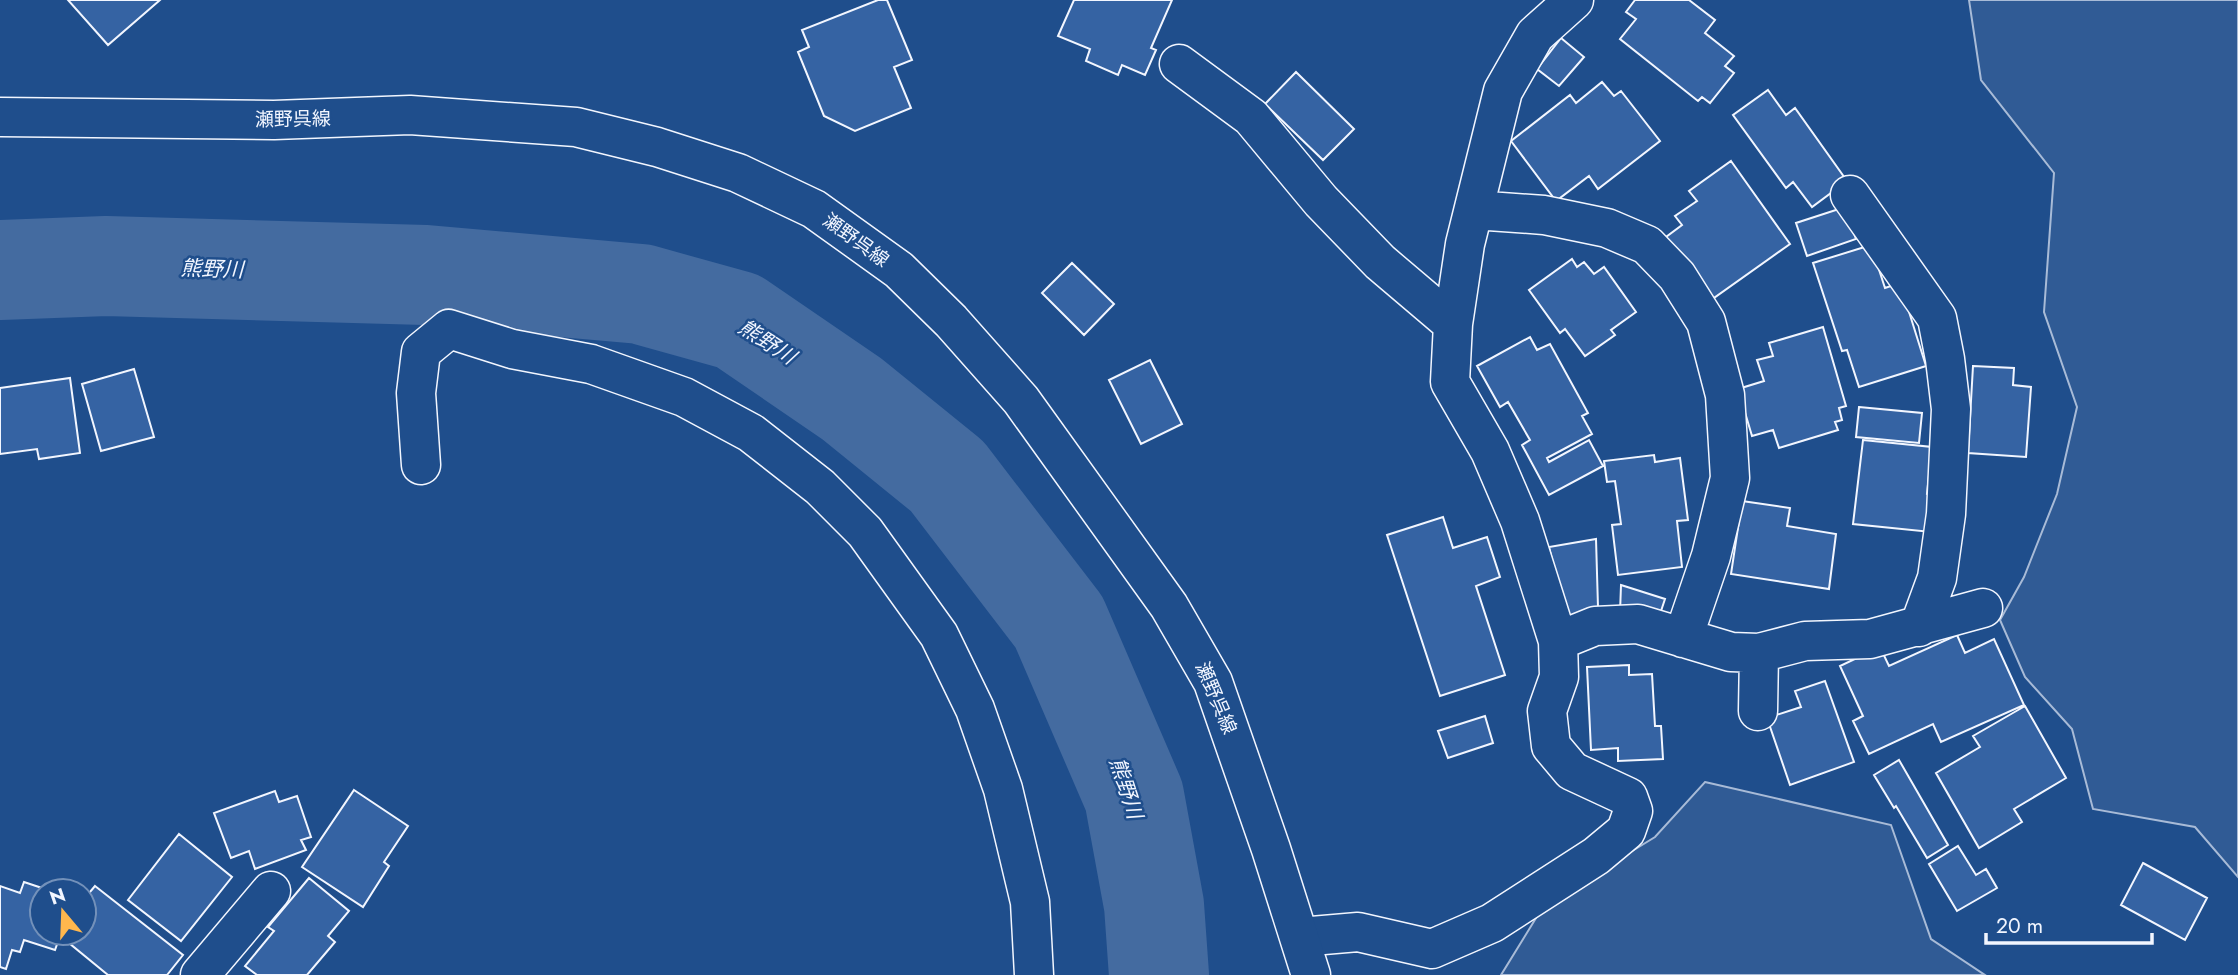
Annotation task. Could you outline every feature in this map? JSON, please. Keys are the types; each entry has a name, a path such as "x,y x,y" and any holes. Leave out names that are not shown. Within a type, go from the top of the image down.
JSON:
{"street":[{"path":"1300,936 1357,932 1432,949 1492,923 1596,856 1626,831 1633,811 1628,797 1572,771 1551,746 1547,711 1559,677 1558,641 1520,521 1490,451 1450,382 1453,324 1465,244 1503,91 1535,35 1574,0"},
{"path":"1179,64 1251,117 1321,201 1363,245 1453,324"},
{"name":"瀬野呉線","path":"0,117 274,120 410,115 576,127 657,147 738,173 814,209 899,270 951,321 1021,400 1169,606 1213,682 1311,975"},
{"path":"1850,195 1937,318 1945,359 1951,409 1945,514 1937,578 1919,627"},
{"path":"1474,210 1544,215 1569,220 1607,228 1647,245 1677,276 1706,322 1725,395 1730,478 1711,556 1682,638"},
{"path":"421,465 416,393 421,352 449,329 512,349 591,364 684,397 751,433 820,487 865,532 939,635 975,709 1003,789 1031,902 1034,975"},
{"path":"1558,641 1595,625 1638,624 1731,652 1759,653 1805,641 1870,639 1983,608"},
{"path":"1758,710 1759,653"},
{"path":"200,975 271,891"}],"shaded area":[{"path":"1969,0 2238,0 2238,877 2195,827 2093,809 2072,729 2025,677 2000,620 2024,577 2057,494 2077,407 2044,312 2054,173 1981,80"},
{"path":"1705,782 1891,825 1931,939 1985,975 1501,975 1544,905 1655,837"}],"building":[{"path":"68,0 160,0 108,45"},
{"path":"878,0 887,0 912,60 894,67 911,108 855,131 824,116 798,52 809,47 802,30"},
{"path":"1074,0 1172,0 1151,48 1156,50 1145,75 1122,65 1118,75 1086,61 1090,49 1058,36"},
{"path":"1635,0 1689,0 1715,20 1705,33 1734,56 1725,66 1734,73 1710,103 1702,97 1698,101 1620,39 1636,19 1626,12"},
{"path":"1561,38 1584,57 1559,86 1537,69"},
{"path":"1296,72 1354,129 1323,160 1265,104"},
{"path":"1602,82 1614,96 1621,91 1660,141 1598,189 1589,176 1556,201 1511,141 1570,95 1576,103"},
{"path":"1768,90 1786,115 1795,108 1847,181 1812,207 1793,182 1786,188 1733,115"},
{"path":"1731,161 1790,244 1711,300 1666,237 1682,225 1675,216 1697,201 1689,191"},
{"path":"1845,207 1856,239 1807,256 1796,223"},
{"path":"1871,245 1885,288 1900,283 1926,366 1859,387 1847,350 1842,351 1813,263"},
{"path":"1572,259 1577,267 1584,262 1594,274 1604,267 1636,312 1611,330 1615,335 1585,356 1565,329 1560,333 1529,290"},
{"path":"1072,263 1114,304 1084,335 1042,293"},
{"path":"1823,327 1846,406 1839,408 1842,420 1835,422 1838,430 1779,448 1773,430 1752,436 1738,389 1764,381 1757,360 1773,356 1769,343"},
{"path":"1530,337 1537,350 1550,344 1588,413 1582,416 1592,434 1547,458 1549,462 1589,440 1603,466 1549,495 1522,445 1530,440 1508,402 1500,407 1477,366"},
{"path":"1150,360 1182,424 1141,444 1109,380"},
{"path":"1973,366 2014,368 2013,385 2031,387 2026,457 1968,453"},
{"path":"134,369 154,437 101,451 82,384"},
{"path":"70,378 80,453 39,459 37,449 0,454 0,388"},
{"path":"1859,407 1922,413 1919,443 1856,437"},
{"path":"1863,440 1932,447 1927,494 1935,495 1931,532 1853,524"},
{"path":"1654,455 1655,462 1680,458 1688,520 1677,521 1682,567 1618,575 1612,525 1621,524 1615,481 1607,482 1604,461"},
{"path":"1742,501 1790,508 1787,526 1836,534 1829,589 1731,574"},
{"path":"1443,517 1453,548 1487,537 1500,577 1476,586 1505,675 1440,696 1387,535"},
{"path":"1596,539 1598,607 1566,619 1549,547"},
{"path":"1621,585 1665,599 1660,614 1620,613"},
{"path":"1957,635 1965,653 1994,639 2024,705 1941,742 1933,724 1869,754 1853,721 1863,716 1840,666 1880,647 1889,666"},
{"path":"1629,665 1629,675 1652,674 1655,726 1661,726 1663,759 1618,761 1618,748 1591,750 1587,667"},
{"path":"1825,681 1854,762 1790,785 1767,718 1801,707 1795,691"},
{"path":"2025,706 2066,778 2014,809 2022,822 1979,848 1936,773 1980,747 1973,736"},
{"path":"1485,716 1493,743 1448,758 1438,731"},
{"path":"1899,760 1948,845 1927,858 1874,775"},
{"path":"354,790 408,826 384,862 389,866 363,907 302,867"},
{"path":"275,791 279,802 297,796 311,837 301,840 306,850 255,869 249,851 231,858 214,813"},
{"path":"179,834 232,877 181,941 128,900"},
{"path":"1958,846 1976,875 1986,869 1997,888 1957,911 1929,864"},
{"path":"2143,863 2207,898 2185,940 2121,905"},
{"path":"309,878 349,911 328,936 335,942 307,975 257,975 245,966 274,931 268,927"},
{"path":"24,882 28,883 28,941 24,940 20,952 12,950 6,969 0,967 0,886 20,893"},
{"path":"98,888 183,955 167,975 108,975 74,947 98,947"}],"waterway":[{"name":"熊野川","path":"0,270 106,266 426,275 641,294 738,321 852,399 947,476 1059,622 1134,796 1154,905 1159,975"}]}
